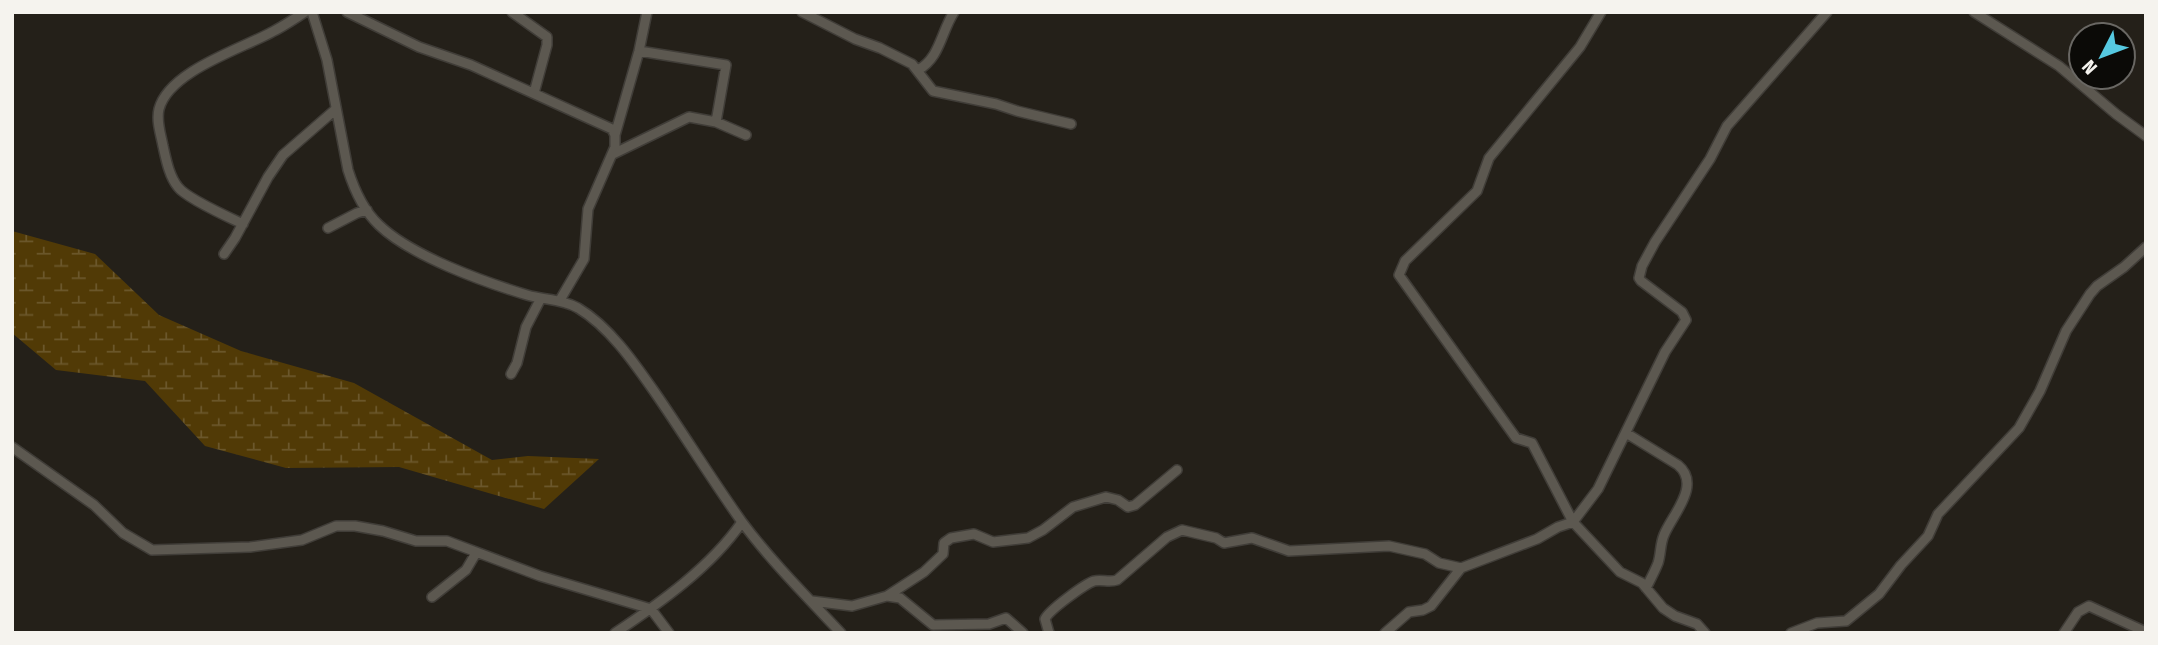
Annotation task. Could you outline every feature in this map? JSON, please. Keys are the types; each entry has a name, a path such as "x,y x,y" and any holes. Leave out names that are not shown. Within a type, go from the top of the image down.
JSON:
{"street":[{"path":"243,224 192,198 178,187 164,153 159,109 167,93 186,76 272,32 304,12"},
{"path":"312,12 327,60 352,184 377,223 391,236 413,249 496,284 541,298 560,300 592,319 630,357 743,522 841,633"},
{"path":"347,12 419,47 471,65 603,124 612,129 615,135"},
{"path":"512,12 547,37 534,93"},
{"path":"560,300 584,258 588,209 612,154 647,12"},
{"path":"802,12 907,61 936,92 988,102 1071,124"},
{"path":"918,70 936,54 944,28 954,12"},
{"path":"1601,12 1580,47 1489,158 1477,191 1405,261 1399,275 1516,438 1532,443 1573,522 1620,572 1640,582 1668,613 1697,624 1705,633"},
{"path":"1049,633 1045,619 1050,611 1093,582 1114,581 1167,537 1182,530 1216,538 1224,543 1252,538 1289,551 1389,546 1418,552 1439,563 1461,568 1529,543 1573,522 1598,489 1665,352 1686,320 1682,312 1641,281 1639,278 1642,266 1710,159 1733,117 1827,12"},
{"path":"1974,12 2059,66 2146,136"},
{"path":"639,51 726,65 716,122"},
{"path":"224,254 282,155 337,109"},
{"path":"612,154 689,117 716,122 746,135"},
{"path":"328,228 367,210"},
{"path":"1791,633 1817,623 1846,621 1879,594 1928,536 1938,514 2019,428 2040,391 2066,331 2090,295 2097,286 2146,247"},
{"path":"511,374 520,354 526,327 541,298"},
{"path":"1626,433 1682,468 1687,479 1686,493 1665,532 1659,561 1646,588"},
{"path":"12,447 94,505 123,533 152,550 250,547 302,540 336,526 346,525 383,531 416,541 447,541 540,576 651,609 669,633"},
{"path":"812,601 852,606 887,596 923,572 943,554 944,542 951,538 974,534 993,542 1028,538 1073,507 1095,500 1106,497 1118,500 1128,507 1135,505 1177,470"},
{"path":"614,633 651,609 721,551 743,522"},
{"path":"432,597 466,570 476,553"},
{"path":"1385,633 1409,612 1431,606 1461,568"},
{"path":"887,596 903,599 933,625 989,624 1006,618 1023,633"},
{"path":"2064,633 2078,612 2086,606 2146,632"}],"green space":[{"path":"12,231 95,254 159,315 241,351 354,383 492,460 528,456 599,459 544,509 399,467 286,468 205,446 145,381 56,370 12,333"}]}
